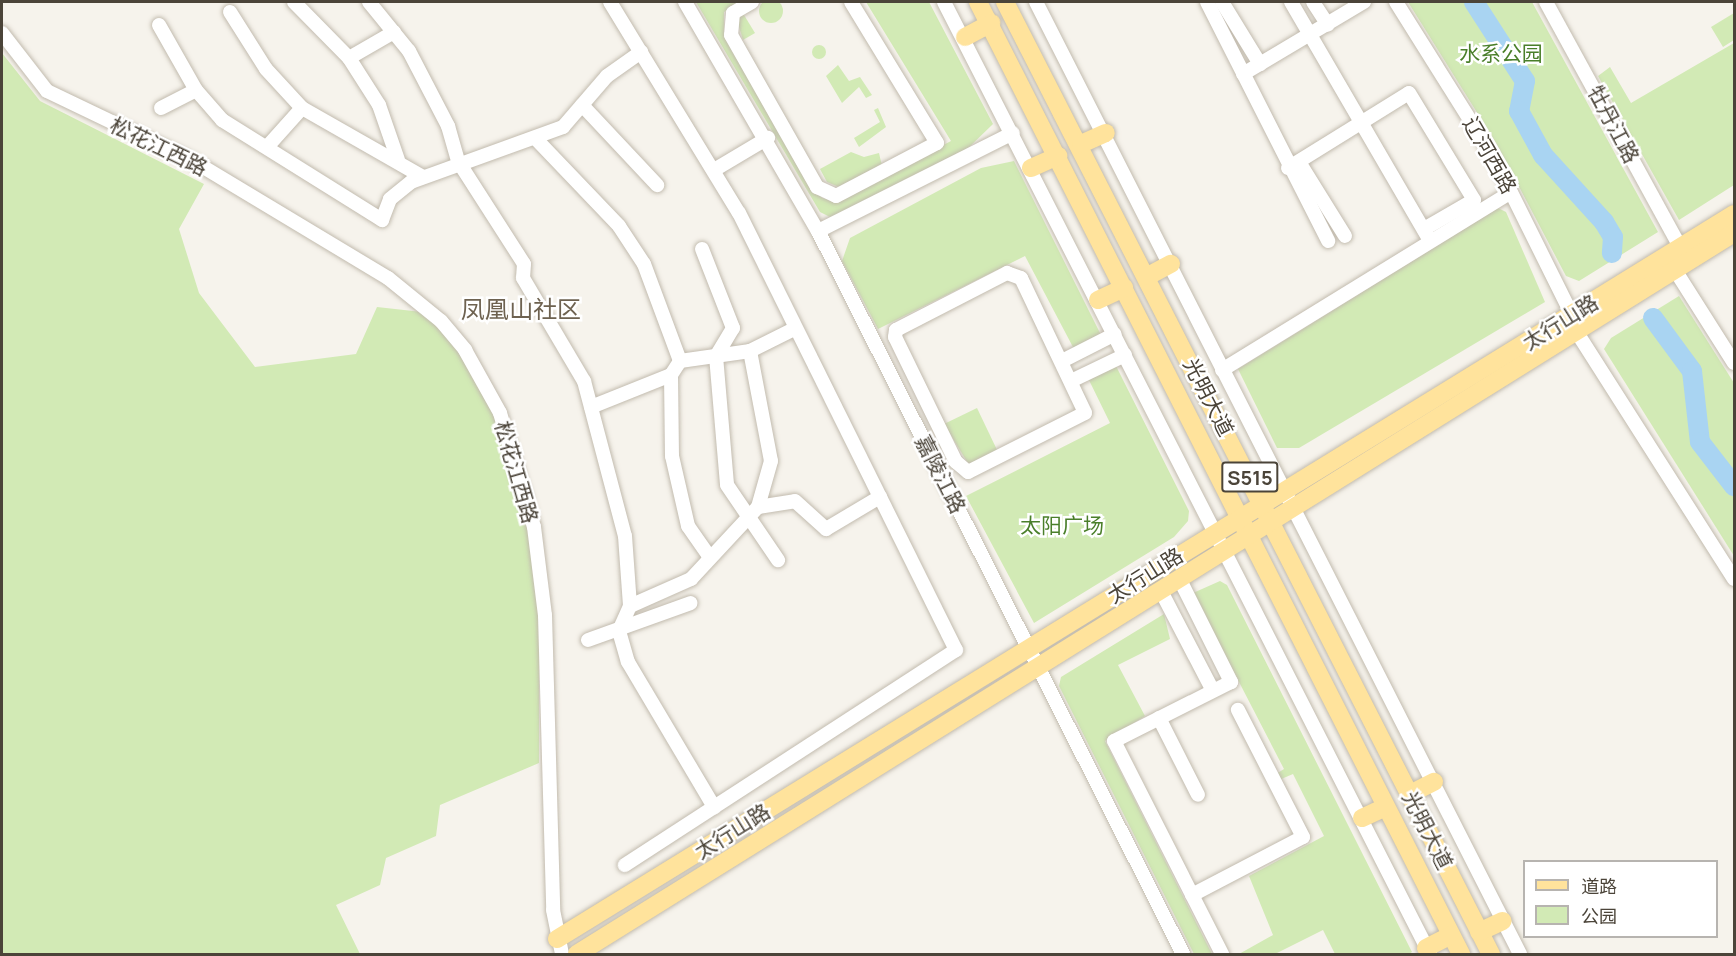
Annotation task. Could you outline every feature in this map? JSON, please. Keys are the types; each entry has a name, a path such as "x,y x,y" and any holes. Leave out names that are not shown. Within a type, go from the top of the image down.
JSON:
{"main road":[{"name":"光明大道","path":"978,2 991,23 1461,954"},
{"name":"光明大道","path":"1010,4 1491,954"},
{"path":"965,37 991,23"},
{"path":"1081,144 1106,133"},
{"path":"1031,168 1058,156"},
{"name":"太行山路","path":"577,954 1224,555 1271,523 1287,501 1574,323 1680,247 1734,214"},
{"name":"太行山路","path":"1574,323 1675,270 1734,233"},
{"path":"1148,276 1171,264"},
{"path":"1098,300 1124,288"},
{"name":"太行山路","path":"560,947 782,800 1214,532 1263,504 1287,501"},
{"path":"1410,794 1434,782"},
{"path":"782,800 795,820"},
{"path":"1362,818 1386,807"},
{"path":"1479,932 1503,921"},
{"path":"1428,951 1451,935"}],"street":[{"path":"294,2 349,58 379,105 398,160"},
{"path":"369,2 394,32 448,126 458,161 524,264 523,278 584,381 625,536 630,606 619,631 628,662 714,807"},
{"path":"610,2 714,170 796,328 956,651 625,865"},
{"name":"嘉陵江路","path":"686,2 768,138 818,231 1183,954"},
{"path":"752,2 733,13 731,35 817,187 836,196 937,143 851,2"},
{"name":"S515","path":"944,2 965,37 1224,555 1362,818 1428,951"},
{"name":"光明大道","path":"1036,2 1106,133 1287,501 1434,782 1520,954"},
{"path":"1207,2 1293,165 1328,241"},
{"path":"1222,2 1260,64"},
{"path":"1291,2 1308,36 1427,235"},
{"path":"1313,2 1328,25"},
{"path":"1243,74 1364,2"},
{"name":"辽河西路","path":"1396,2 1511,192 1574,323 1734,579"},
{"name":"牡丹江路","path":"1546,2 1680,247"},
{"path":"230,12 266,69 302,108 398,160 423,177"},
{"path":"159,25 196,90 222,120 381,220 390,199 423,177 458,161 536,139 563,127 607,76 641,52"},
{"path":"349,58 394,32"},
{"name":"松花江西路","path":"2,33 47,91 195,162 388,278 441,321 465,350 511,442 534,527 545,615 560,947"},
{"path":"161,108 196,90"},
{"path":"1222,370 1427,235 1474,200 1409,93 1293,165"},
{"path":"582,105 657,185"},
{"path":"267,147 302,108"},
{"path":"818,231 1013,133"},
{"path":"714,170 768,138"},
{"path":"536,139 631,244 680,361"},
{"path":"1293,165 1345,236"},
{"path":"1427,235 1511,192"},
{"path":"702,249 733,328 716,356 727,485 753,512 778,560"},
{"path":"1675,270 1734,363"},
{"path":"1014,273 1062,361 1084,406 1082,419 968,472 956,462 895,337 899,326 1014,273"},
{"path":"708,555 688,526 672,456 671,375 680,361 750,351 796,328"},
{"path":"1062,361 1115,334"},
{"path":"630,606 691,579 708,555 753,512 771,461 750,351"},
{"path":"1071,381 1125,355"},
{"path":"591,407 671,375"},
{"path":"753,512 795,501 826,529 880,497"},
{"path":"1181,582 1231,682 1114,741 1222,954"},
{"path":"1162,593 1213,691"},
{"path":"588,640 619,631 691,603"},
{"path":"1192,895 1303,837 1238,710"},
{"path":"1159,718 1198,795"}],"green space":[{"path":"771,-1 779,3 783,11 779,19 771,23 763,19 759,11 763,3"},
{"path":"696,2 742,2 724,12 724,33 822,198 836,201 951,141 866,2 929,2 993,124 960,156 832,218 820,212"},
{"name":"水系公园","path":"1408,2 1532,2 1658,232 1579,281 1566,276 1496,143"},
{"path":"1734,13 1734,40 1723,47 1711,27"},
{"path":"744,15 755,33 743,40 736,17"},
{"path":"1734,43 1734,185 1679,220 1598,76 1610,67 1631,103"},
{"path":"816,45 822,45 826,52 822,59 816,59 812,55 812,49"},
{"path":"2,53 40,101 204,184 179,229 199,293 255,367 356,354 377,307 422,312 462,351 503,433 528,525 539,611 539,763 440,805 436,836 386,858 380,885 336,905 360,954 2,954"},
{"path":"838,65 849,81 860,77 872,95 866,98 859,87 842,103 826,76"},
{"path":"878,108 886,127 859,147 854,138 880,122 874,110"},
{"path":"851,152 864,157 879,153 882,166 839,187 827,182 820,169"},
{"path":"1014,161 1101,335 1074,349 1025,256 878,329 842,261 850,238 981,168"},
{"path":"1498,208 1506,212 1545,302 1299,448 1277,448 1238,369"},
{"path":"1679,296 1734,383 1734,556 1604,349 1611,338"},
{"name":"太阳广场","path":"1114,362 1189,511 1188,521 1174,537 1034,623 966,496 1110,423 1087,376"},
{"path":"977,408 998,452 969,465 944,424"},
{"path":"1220,581 1227,585 1412,952 1409,954 1335,954 1323,930 1275,954 1239,954 1273,935 1249,876 1324,836 1293,774 1279,780 1276,774 1284,769 1193,593"},
{"path":"1164,614 1170,639 1118,665 1145,716 1105,741 1212,954 1194,954 1059,686 1061,677"}],"waterway":[{"path":"1474,2 1525,81 1519,111 1543,155 1604,222 1613,237 1612,253"},
{"path":"1653,318 1692,371 1700,442 1734,486"}],"district":[{"name":"凤凰山社区","path":"521,309"}]}
